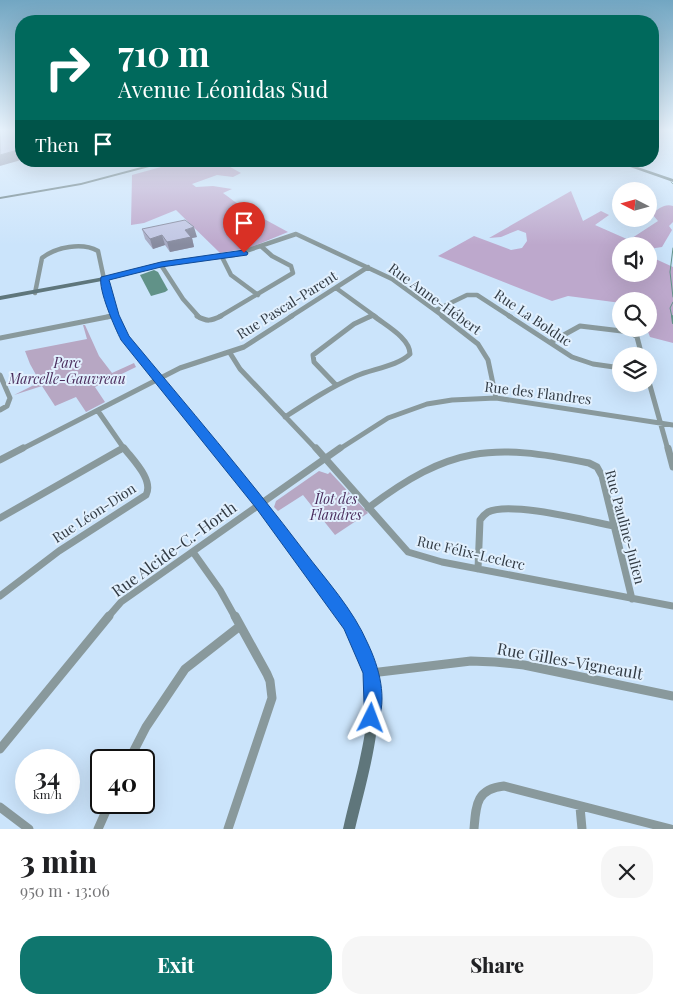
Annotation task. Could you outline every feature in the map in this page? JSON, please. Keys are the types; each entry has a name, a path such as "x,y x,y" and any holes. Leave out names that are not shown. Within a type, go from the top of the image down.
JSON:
{"street":[{"path":"0,197 82,184 142,168"},
{"path":"634,168 673,181"},
{"name":"Rue Anne-Hébert","path":"262,247 291,234 300,235 392,278 436,310 481,347 489,364 496,398"},
{"path":"35,293 42,258 54,251 86,246 96,248 115,315 125,338 260,504 350,624 362,648 371,673 373,703 370,733 349,829"},
{"path":"0,298 104,279 161,264 222,258 262,247 272,256 291,266 294,271 289,276 216,320 202,321 193,313 161,264"},
{"path":"222,258 225,268 234,278 258,294"},
{"name":"Rue Pascal-Parent","path":"0,460 98,411 157,378 186,365 230,353 244,347 368,267"},
{"path":"285,417 336,386 368,371 405,359 410,354 408,344 356,301 336,288"},
{"name":"Rue La Bolduc","path":"436,310 467,295 475,294 551,342 569,356 582,361 612,366"},
{"path":"0,338 83,323 115,315"},
{"path":"336,386 314,362 313,355 354,324 373,315"},
{"path":"551,342 581,326 630,332 637,337 640,347"},
{"name":"Rue Félix-Leclerc","path":"230,353 240,369 408,552 434,560 478,569 673,606"},
{"path":"0,375 10,398 7,406 0,410"},
{"path":"652,392 673,467"},
{"name":"Rue des Flandres","path":"324,459 368,429 404,411 452,400 496,398 673,425"},
{"name":"Rue Léon-Dion","path":"0,596 59,552 144,498 148,491 148,482 98,411"},
{"path":"0,518 124,448"},
{"name":"Rue Pauline-Julien","path":"368,508 421,472 455,457 478,452 511,451 594,464 602,476 632,599"},
{"name":"Rue Alcide-C.-Horth","path":"0,749 121,602 324,459"},
{"path":"478,569 480,520 489,512 502,509 521,510 614,526"},
{"path":"193,552 220,590 270,681 272,698 228,829"},
{"path":"135,749 146,727 186,669 240,626"},
{"name":"Rue Gilles-Vigneault","path":"371,673 471,661 495,662 524,665 673,696"},
{"path":"474,829 476,808 482,794 492,786 504,786 671,829"},
{"path":"0,807 29,829"},
{"path":"580,807 582,829"},
{"path":"98,829 105,814"}],"green space":[{"name":"Parc Marcelle-Gauvreau","path":"83,325 85,325 99,356 112,373 134,363 136,367 95,387 105,402 86,412 76,397 55,406 42,386 14,395 40,382 25,351 87,339"},
{"name":"Îlot des Flandres","path":"319,471 328,474 330,472 368,513 335,535 303,495 278,511 274,507 276,501"}],"shaded area":[{"path":"159,168 231,168 241,173 233,177 217,175 192,184 196,187 213,186 232,189 223,193 242,207 288,232 249,248 220,253 176,210 144,223 131,225 132,175"},
{"path":"571,191 583,221 601,211 609,215 595,225 622,237 612,237 612,282 657,282 657,260 673,267 673,343 650,337 657,337 657,292 612,292 612,302 568,296 552,301 438,256 474,236 511,250 522,248 527,241 526,233 518,230 501,237 489,238"},
{"path":"670,205 673,206 673,222 669,226 672,230 662,247 657,248 657,237 634,237 647,228 658,228 658,209"},
{"path":"154,270 158,272 168,290 151,296 140,275"}],"building":[{"path":"185,220 194,227 185,230 191,237 167,242 162,235 150,239 142,229"}],"waterway":[{"path":"673,248 670,272 673,297"},
{"path":"672,317 670,308 673,302"},
{"path":"672,316 673,323"}],"route":[{"path":"244,253 222,258 161,264 104,279 115,315 125,338 260,504 350,624 362,648 371,673 373,703 371,718"}]}
